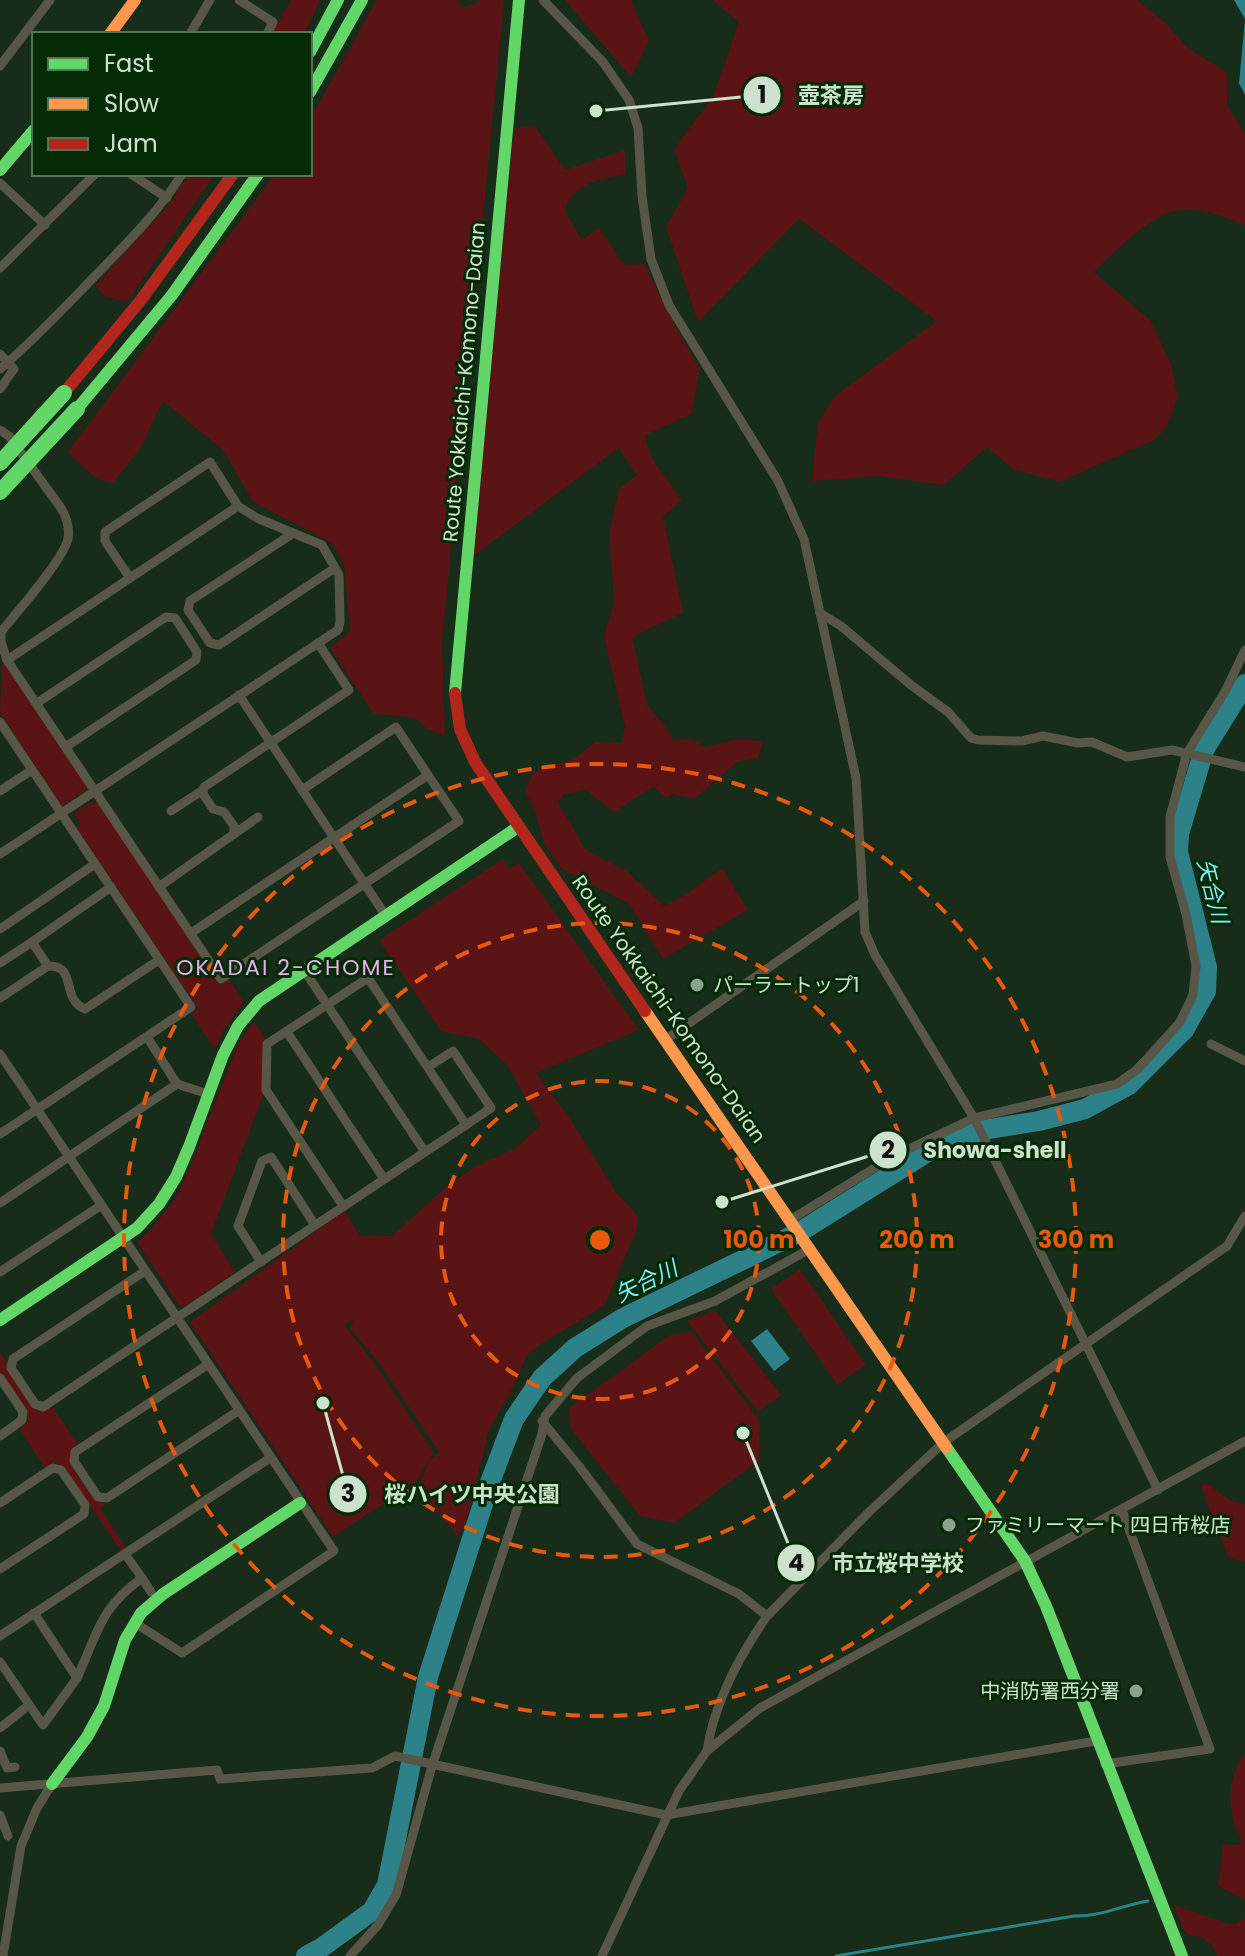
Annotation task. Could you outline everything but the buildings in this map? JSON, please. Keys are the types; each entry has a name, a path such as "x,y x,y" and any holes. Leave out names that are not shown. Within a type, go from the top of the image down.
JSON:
{"main road":[{"path":"111,32 135,0"},
{"path":"312,48 338,0"},
{"path":"312,88 362,0"},
{"name":"Route Yokkaichi-Komono-Daian","path":"519,0 455,692 460,729 475,762 518,827 1025,1561 1046,1606 1182,1956"},
{"path":"0,170 32,132"},
{"path":"0,463 64,393 141,300 232,176"},
{"path":"0,492 115,366 181,282 257,176"},
{"path":"0,1320 144,1222 165,1196 186,1153 227,1044 241,1021 259,1001 518,827"},
{"path":"52,1784 87,1737 104,1706 125,1640 156,1599 300,1503"}],"street":[{"path":"0,66 50,0"},
{"path":"191,32 210,0"},
{"path":"239,0 273,22 268,32"},
{"path":"543,0 603,62 629,100 638,128 642,196 651,259 664,294 778,481 804,539 856,778 865,932 875,955 974,1118 1158,1490"},
{"path":"0,268 93,176"},
{"path":"134,176 167,198"},
{"path":"0,389 14,369 2,362 71,301 167,198 181,176"},
{"path":"0,183 45,225"},
{"path":"0,430 9,436 61,508 67,518 68,530 67,542 59,557 1,632 7,660 221,979 459,821 396,727 302,790"},
{"path":"0,854 338,630 340,622 339,575 322,545 257,518 238,506 210,462 105,532 105,541 130,578"},
{"path":"7,660 238,506"},
{"path":"37,703 166,617 175,618 188,610 190,601 292,534"},
{"path":"188,610 210,643 219,645 335,568"},
{"path":"820,613 841,626 948,712 971,738 1022,741 1043,736 1078,743 1092,742 1127,757 1172,750 1245,767"},
{"path":"67,746 196,660 197,652 175,618"},
{"path":"197,652 210,643"},
{"path":"171,811 349,690 318,643"},
{"path":"790,1220 894,1156 974,1118 1117,1084 1138,1069 1180,1022 1193,995 1196,966 1170,857 1170,817 1189,753 1226,690 1245,650"},
{"path":"239,695 386,916"},
{"path":"0,1134 191,1007 1,726"},
{"path":"0,791 32,770"},
{"path":"191,933 428,775"},
{"path":"203,790 213,809 223,811 234,826 234,834"},
{"path":"160,886 258,817"},
{"path":"0,929 95,864"},
{"path":"0,963 111,887"},
{"path":"665,1040 864,901"},
{"path":"32,942 48,966"},
{"path":"0,998 48,966 61,968 68,980 70,997 76,1005 85,1009 159,960"},
{"path":"304,970 425,1152"},
{"path":"343,1206 266,1090 267,1044 368,978 466,1125"},
{"path":"287,1032 384,1179"},
{"path":"147,1037 177,1084 208,1094"},
{"path":"1211,1044 1245,1061"},
{"path":"145,1271 13,1359 11,1368 35,1404 43,1407 491,1108 453,1051 428,1067"},
{"path":"2,1061 334,1551 182,1653 135,1623"},
{"path":"0,1203 177,1084"},
{"path":"261,1262 238,1226 262,1161 271,1157 315,1225"},
{"path":"0,1272 100,1206"},
{"path":"707,1751 709,1735 736,1666 767,1616 869,1512 944,1442 1227,1246 1245,1216"},
{"path":"350,1956 378,1925 396,1895 429,1765 542,1434 542,1421 577,1378 647,1326 715,1301 808,1248"},
{"path":"207,1365 75,1452 74,1461 98,1497 107,1498 238,1411"},
{"path":"0,1378 23,1412 22,1420 0,1436"},
{"path":"542,1421 637,1544 739,1594 767,1616"},
{"path":"602,1956 679,1791 707,1751 760,1708 1245,1441"},
{"path":"0,1636 270,1458"},
{"path":"0,1503 53,1468 61,1470 85,1505 84,1514 0,1569"},
{"path":"1105,1764 1210,1749 1122,1510"},
{"path":"125,1554 151,1592"},
{"path":"0,1662 43,1725 77,1678 103,1617 126,1590 142,1578"},
{"path":"34,1613 77,1678"},
{"path":"0,1728 29,1705"},
{"path":"0,1788 217,1770 220,1779 372,1768 395,1756 666,1815 1096,1741"},
{"path":"0,1751 7,1768 15,1767"},
{"path":"3,1956 21,1846 37,1808 52,1784"},
{"path":"0,1815 8,1836"}],"shaded area":[{"path":"291,0 320,0 305,32 272,32"},
{"path":"377,0 458,0 462,8 482,0 504,0 442,643 445,736 427,729 415,718 373,713 330,648 350,631 344,564 332,543 253,502 223,450 163,401 140,449 114,482 95,477 68,452 274,176 312,176 312,115"},
{"path":"565,0 631,0 649,41 631,77"},
{"path":"712,0 1137,0 1166,23 1186,47 1228,73 1227,105 1245,134 1245,225 1196,210 1168,213 1145,226 1094,272 1151,321 1171,364 1178,398 1165,429 1154,440 1059,482 1013,469 987,447 944,485 879,476 812,481 818,423 836,395 937,321 799,219 698,322 666,227 688,188 674,149 713,97 739,22"},
{"path":"535,126 565,170 625,150 625,174 581,188 568,202 565,211 582,240 599,228 624,265 644,264 700,369 691,414 644,436 653,460 682,500 663,517 683,613 638,634 633,640 647,705 674,740 691,739 705,747 738,739 763,741 758,758 739,761 694,799 673,794 666,798 653,787 614,812 586,790 563,795 558,802 585,849 628,872 664,906 687,894 722,868 748,910 663,959 629,904 561,868 544,844 536,813 525,791 533,773 540,769 574,759 595,742 621,743 625,727 604,636 614,603 609,533 619,489 637,475 619,448 473,556 514,128"},
{"path":"187,176 214,176 127,302 104,296 95,286 172,201"},
{"path":"2,658 86,785 85,791 62,806 0,713"},
{"path":"91,802 99,803 220,985 229,979 244,1002 223,1031 215,1049 191,1014 198,1008 77,828 81,824 74,813"},
{"path":"503,859 509,869 519,863 639,1030 536,1073 567,1114 617,1194 634,1211 638,1218 637,1228 605,1305 527,1355 515,1384 489,1430 466,1522 458,1536 418,1487 430,1460 439,1452 377,1360 349,1328 352,1319 344,1325 373,1361 434,1453 415,1483 333,1537 190,1322 344,1211 360,1235 392,1236 450,1183 478,1165 516,1148 541,1125 507,1065 479,1039 441,1031 379,940"},
{"path":"254,1021 266,1040 264,1093 211,1234 235,1272 186,1306 178,1304 137,1242 174,1200 237,1046"},
{"path":"800,1269 866,1365 837,1385 771,1289"},
{"path":"715,1310 781,1395 758,1412 687,1321"},
{"path":"692,1332 760,1421 759,1461 674,1523 640,1516 571,1429 569,1408 670,1335"},
{"path":"0,1352 34,1408 52,1406 78,1444 70,1451 76,1474 93,1496 105,1504 100,1508 126,1548 121,1551 62,1466 53,1463 45,1468 19,1428 27,1423 28,1414 0,1374"},
{"path":"1208,1484 1230,1500 1245,1505 1245,1562 1228,1556 1200,1485"},
{"path":"1245,1754 1245,1900 1218,1886 1223,1844 1238,1845 1242,1840 1232,1814 1231,1796 1236,1769"},
{"path":"1174,1905 1229,1924 1236,1924 1245,1917 1245,1956 1217,1956 1212,1945 1184,1931"}],"water":[{"path":"1234,0 1245,0 1245,19"},
{"path":"1245,19 1245,95 1239,83"},
{"path":"767,1329 790,1359 774,1371 751,1341"}],"waterway":[{"name":"矢合川","path":"306,1956 372,1911 387,1885 428,1677 489,1485 514,1419 542,1378 575,1348 623,1318 798,1233 934,1148 983,1130 1039,1121 1085,1109 1129,1085 1184,1030 1206,991 1207,967 1178,852 1179,834 1204,750 1245,684"},
{"path":"836,1956 1093,1915 1148,1901"}],"traffic: fast":[{"path":"312,48 338,0"},
{"path":"312,88 362,0"},
{"path":"455,693 519,0"},
{"path":"0,170 32,132"},
{"path":"77,409 172,295 257,176"},
{"path":"0,463 64,393"},
{"path":"0,492 77,409"},
{"path":"0,1320 137,1228 159,1204 176,1177 189,1147 223,1055 238,1026 259,1001 518,827"},
{"path":"946,1447 1025,1561 1046,1606 1182,1956"},
{"path":"52,1784 87,1737 104,1706 125,1640 141,1613 163,1594 300,1503"}],"traffic: slow":[{"path":"111,32 135,0"},
{"path":"645,1011 946,1447"}],"traffic: jam":[{"path":"64,393 141,300 232,176"},
{"path":"455,693 460,729 475,762 645,1011"}],"place":[{"name":"壺茶房","path":"596,111"},
{"name":"パーラートップ1","path":"697,985"},
{"name":"Showa-shell","path":"722,1202"},
{"name":"桜ハイツ中央公園","path":"323,1403"},
{"name":"市立桜中学校","path":"743,1433"},
{"name":"ファミリーマート 四日市桜店","path":"949,1525"},
{"name":"中消防署西分署","path":"1136,1691"}],"district":[{"name":"OKADAI 2-CHOME","path":"286,967"}]}
